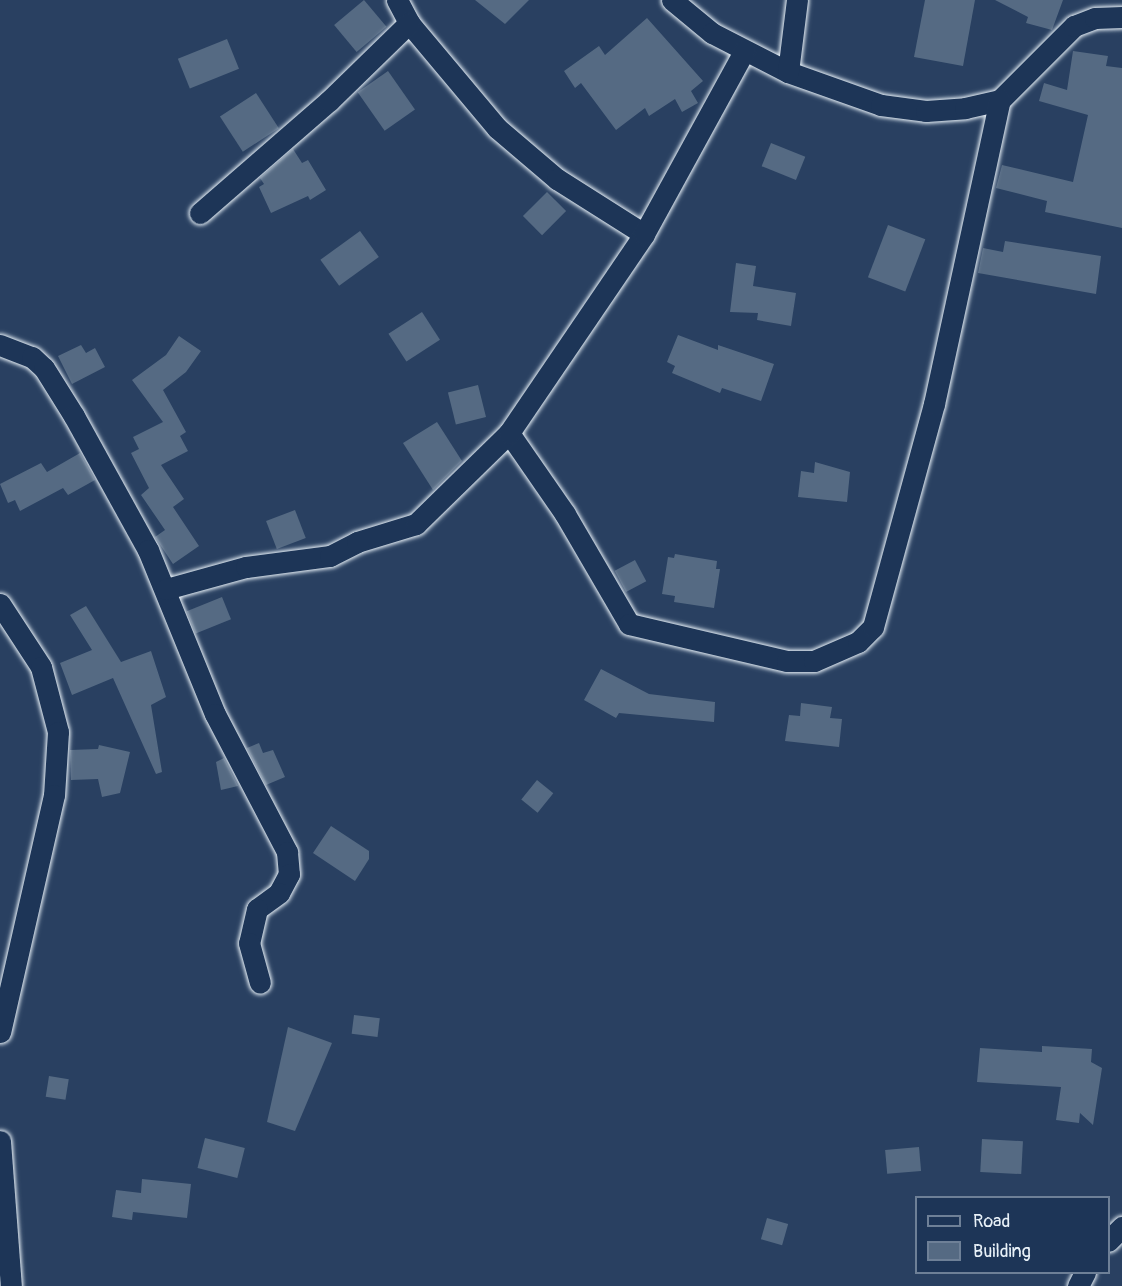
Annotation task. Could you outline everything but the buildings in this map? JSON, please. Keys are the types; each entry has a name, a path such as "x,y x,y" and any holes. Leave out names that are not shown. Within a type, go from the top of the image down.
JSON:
{"street":[{"path":"397,0 409,23 497,128 557,179 645,234"},
{"path":"672,0 712,33 788,72 881,105 926,111 965,108 1000,100 1074,26 1095,18 1122,17"},
{"path":"788,72 797,0"},
{"path":"200,213 329,100 409,23"},
{"path":"166,589 246,567 330,556 357,542 416,524 509,433 645,234 744,51"},
{"path":"509,433 565,514 629,624 787,661 814,661 858,642 873,627 934,404 1000,100"},
{"path":"0,345 32,357 44,368 166,589 215,714 287,852 289,874 279,893 257,909 249,943 260,983"},
{"path":"0,604 41,667 58,732 54,795 0,1032"},
{"path":"0,1141 11,1286"},
{"path":"1110,1239 1122,1227"}]}
